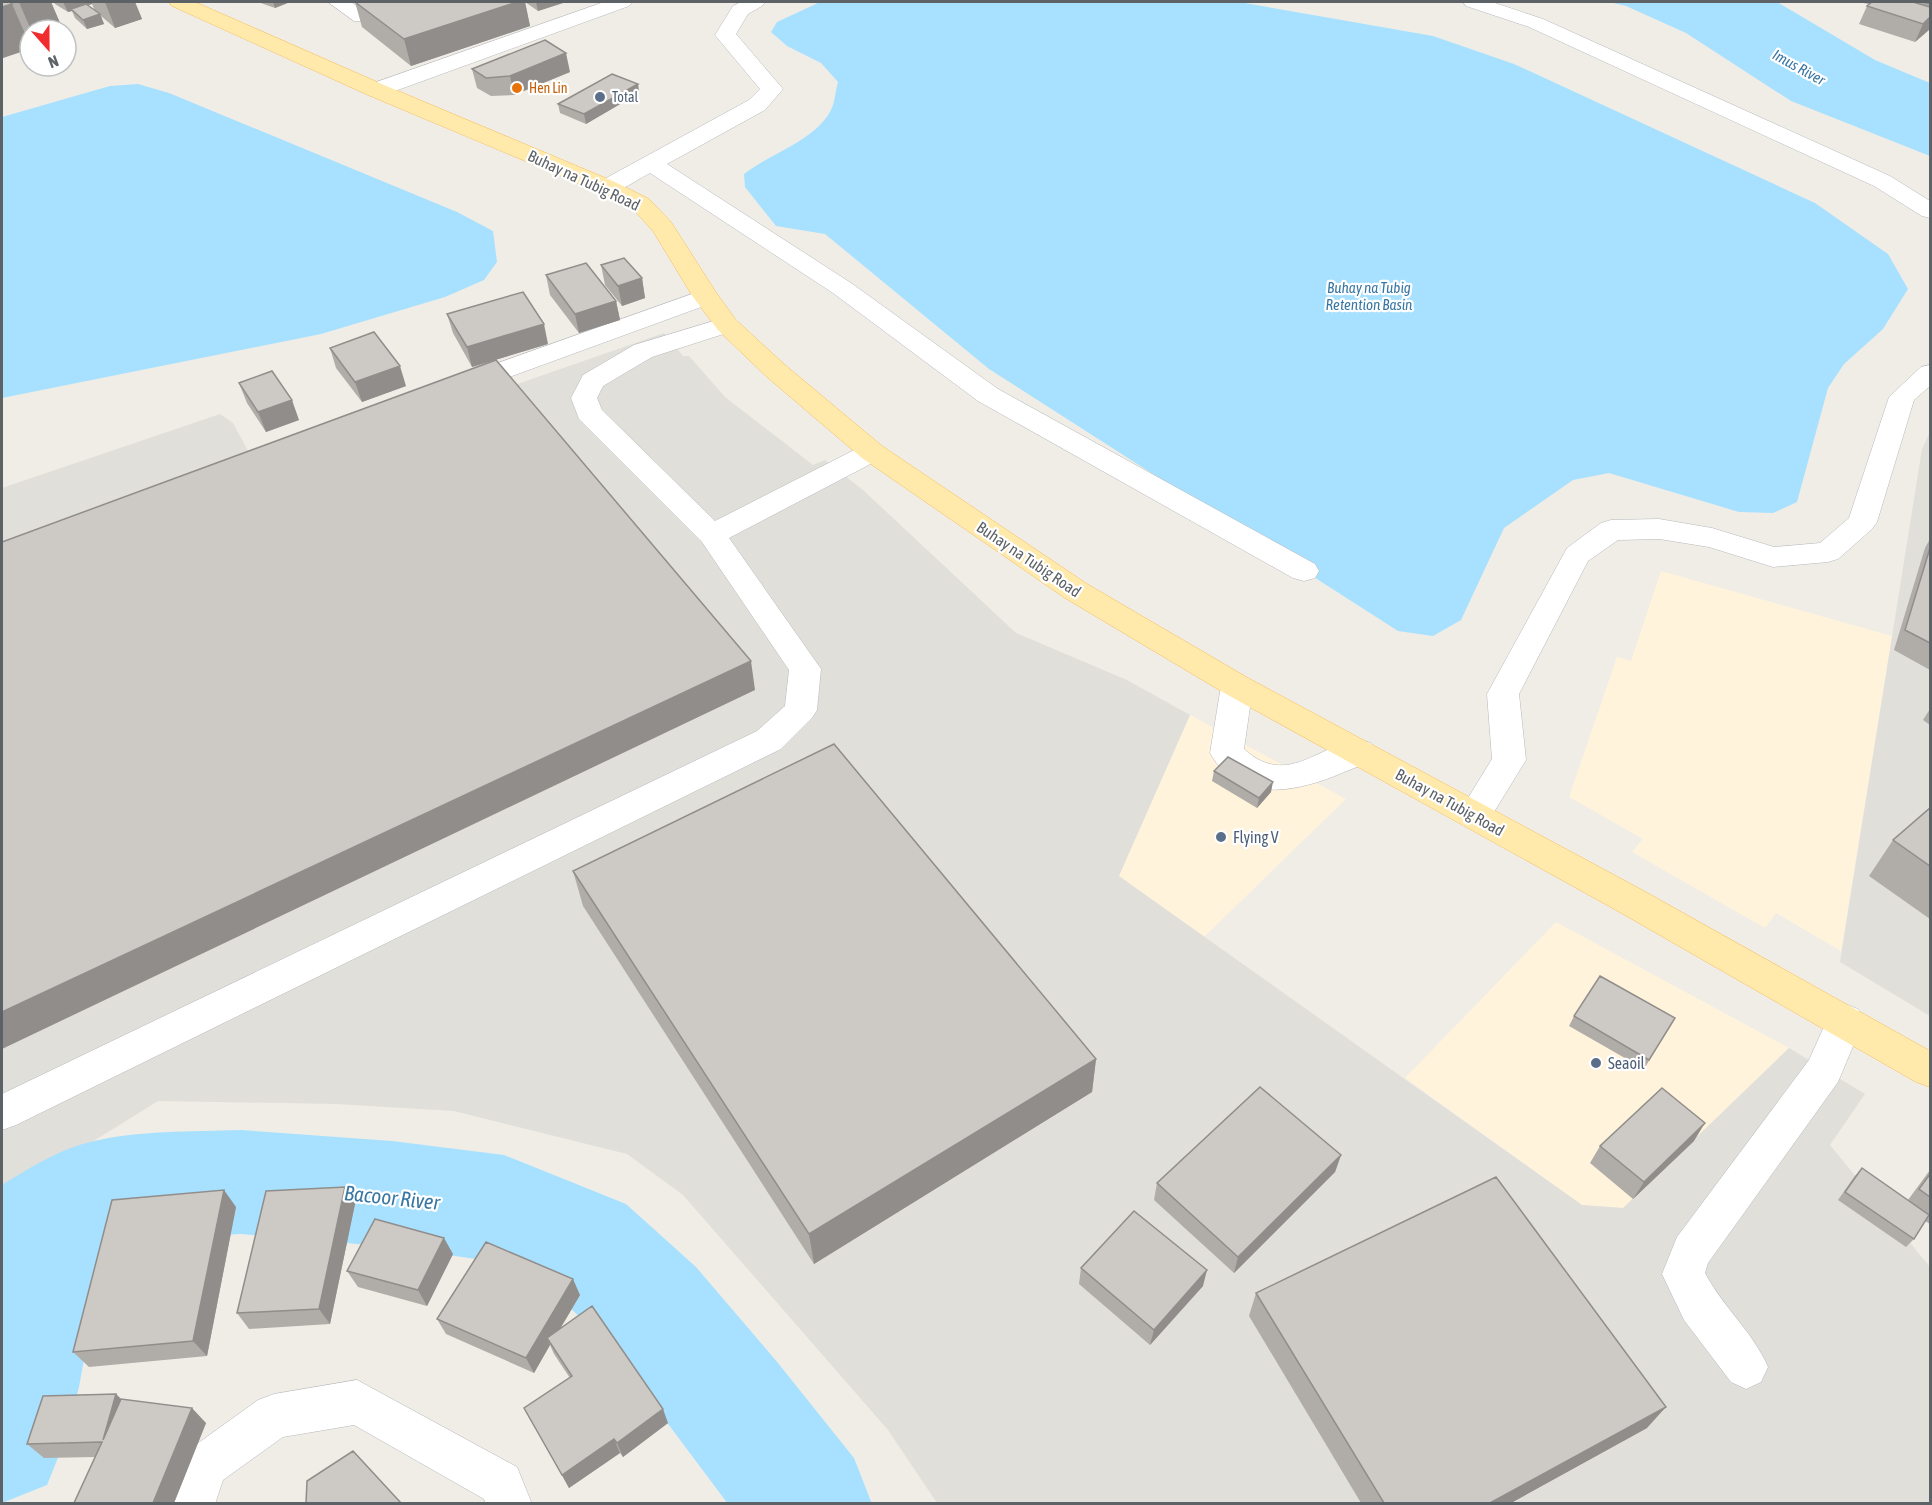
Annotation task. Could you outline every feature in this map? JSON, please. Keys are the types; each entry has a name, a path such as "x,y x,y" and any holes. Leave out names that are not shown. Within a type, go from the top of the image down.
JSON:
{"main road":[{"name":"Buhay na Tubig Road","path":"179,2 376,90 607,187 641,204 663,227 706,297 727,325 776,371 872,452 1076,591 1238,686 1845,1020 1930,1070"}],"street":[{"path":"338,2 361,17"},
{"path":"376,90 622,2"},
{"path":"607,187 757,105 772,89 725,35 740,10 755,2"},
{"path":"1473,2 1536,23 1882,181 1930,211"},
{"path":"531,14 549,27"},
{"path":"650,163 842,288 988,395 1304,571"},
{"path":"442,393 706,297"},
{"path":"2,1113 769,740 801,710 806,669 712,535 589,413 584,398 592,381 643,351 727,325"},
{"path":"1474,816 1509,760 1503,694 1577,555 1611,530 1659,529 1712,538 1773,557 1828,552 1862,522 1902,398 1930,373"},
{"path":"712,535 872,452"},
{"path":"1238,686 1227,753 1238,766 1260,777 1287,780 1359,752"},
{"path":"1746,1367 1699,1305 1683,1274 1692,1251 1824,1070 1845,1020"},
{"path":"192,1503 206,1465 274,1416 357,1402 501,1483 509,1503"}],"shaded area":[{"path":"664,333 683,356 689,356 725,397 813,465 825,460 863,490 1016,633 1127,680 1190,715 1119,876 1582,1205 1623,1208 1789,1048 1865,1094 1830,1145 1930,1267 1930,1503 937,1503 888,1430 683,1195 627,1154 454,1111 336,1104 158,1101 18,1188 2,1281 2,488 220,414 233,423 254,462 281,466"},
{"path":"1930,432 1930,1016 1840,962 1922,449"},
{"path":"1661,571 1892,636 1841,951 1776,913 1765,928 1632,852 1643,839 1569,797 1617,657 1631,661"},
{"name":"Flying V","path":"1190,715 1346,799 1204,937 1118,876"},
{"name":"Seaoil","path":"1556,922 1789,1048 1623,1208 1582,1205 1405,1078"}],"water":[{"name":"Buhay na Tubig Retention Basin","path":"820,2 1239,2 1433,36 1514,64 1815,203 1888,254 1908,289 1883,329 1844,364 1828,388 1797,502 1773,513 1739,512 1609,473 1573,480 1504,528 1461,620 1433,636 1398,631 989,369 825,234 776,226 745,187 744,174 818,127 827,117 833,105 838,82 821,63 787,46 771,32 777,22"},
{"name":"Imus River","path":"1609,2 1777,2 1875,60 1930,83 1930,156 1791,101 1686,33 1626,6"},
{"path":"138,84 169,93 457,212 493,231 497,262 484,280 445,297 321,334 2,398 2,117 110,86"}],"building":[{"path":"2,2 9,2 12,4 2,7"},
{"path":"355,2 517,2 404,39"},
{"path":"1872,2 1913,2 1930,7 1930,17 1923,24 1867,6"},
{"path":"86,4 100,14 83,20 71,9"},
{"path":"545,40 566,53 510,76 486,78 472,69"},
{"path":"612,74 638,84 584,114 558,104"},
{"path":"624,258 642,278 618,286 601,265"},
{"path":"586,263 616,301 575,314 546,275"},
{"path":"523,292 544,324 467,347 447,314"},
{"path":"374,332 400,366 355,382 330,348"},
{"path":"496,360 751,661 2,1012 2,542"},
{"path":"272,371 292,400 258,412 239,383"},
{"path":"1930,548 1930,643 1905,630"},
{"path":"834,744 1096,1059 809,1234 573,871"},
{"path":"1228,757 1273,782 1259,798 1214,771"},
{"path":"1930,808 1930,866 1893,840"},
{"path":"1600,976 1675,1018 1649,1060 1574,1016"},
{"path":"1260,1087 1341,1155 1238,1257 1157,1183"},
{"path":"1662,1088 1705,1123 1644,1182 1600,1146"},
{"path":"1862,1168 1929,1215 1914,1239 1845,1192"},
{"path":"1930,1174 1930,1197 1919,1189"},
{"path":"1496,1177 1666,1407 1490,1503 1384,1503 1256,1293"},
{"path":"345,1187 319,1309 237,1313 266,1191"},
{"path":"224,1190 193,1341 73,1352 112,1200"},
{"path":"1134,1211 1207,1270 1154,1330 1081,1268"},
{"path":"375,1219 444,1238 418,1290 347,1271"},
{"path":"486,1242 573,1279 526,1358 437,1319"},
{"path":"592,1306 663,1409 617,1443 614,1439 562,1475 524,1408 572,1376 547,1338"},
{"path":"116,1394 103,1440 121,1399 192,1408 153,1503 74,1503 102,1442 27,1444 43,1396"},
{"path":"353,1451 401,1503 306,1503 307,1481"}],"waterway":[{"name":"Bacoor River","path":"2,1440 24,1360 44,1222 89,1195 149,1186 241,1182 392,1194 504,1209 585,1243 654,1308 808,1504"}],"place":[{"name":"Hen Lin","path":"517,88"},
{"name":"Total","path":"600,97"},
{"name":"Flying V","path":"1221,837"},
{"name":"Seaoil","path":"1596,1063"}]}
